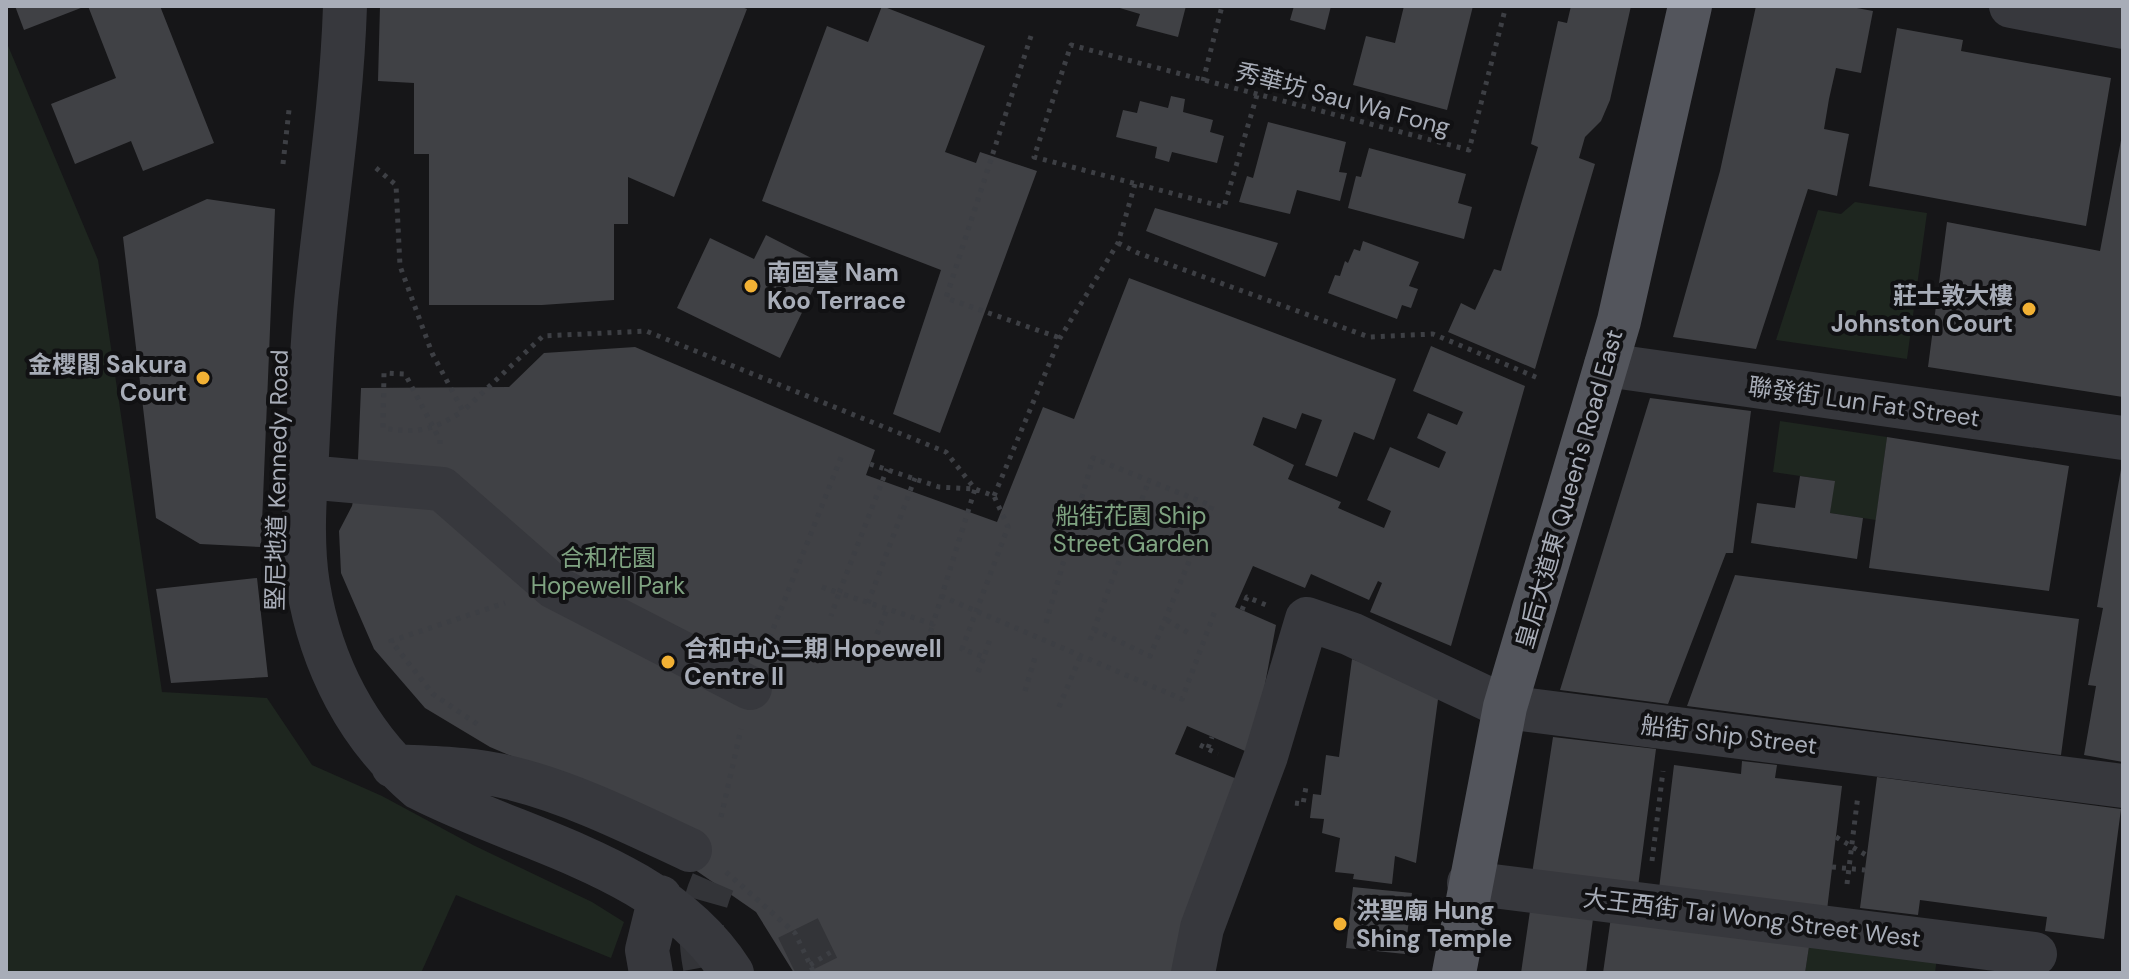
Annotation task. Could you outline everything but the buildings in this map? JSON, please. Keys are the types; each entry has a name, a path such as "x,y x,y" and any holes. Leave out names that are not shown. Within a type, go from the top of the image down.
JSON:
{"main road":[{"name":"皇后大道東 Queen's Road East","path":"1454,973 1505,707 1633,264 1690,6"}],"street":[{"name":"堅尼地道 Kennedy Road","path":"345,6 338,135 318,285 306,477 307,584 323,646 354,713 393,766 433,796 660,897 705,936 732,973"},
{"path":"2011,6 2123,27"},
{"name":"聯發街 Lun Fat Street","path":"1606,365 2123,438"},
{"path":"306,477 442,489 554,587 750,688"},
{"name":"船街 Ship Street","path":"1193,973 1202,928 1254,788 1307,619 1351,634 1505,707 2123,786"},
{"path":"393,766 438,766 509,777 711,848"},
{"name":"大王西街 Tai Wong Street West","path":"1469,883 2035,954"},
{"path":"640,965 660,897"}],"path":[{"name":"秀華坊 Sau Wa Fong","path":"1203,81 1222,6"},
{"name":"秀華坊 Sau Wa Fong","path":"1135,184 1034,157 1071,45 1469,150 1506,6"},
{"path":"1031,36 946,298 1060,338"},
{"path":"994,496 1060,338 1118,243 1135,184 1224,207 1257,95"},
{"path":"283,170 289,107"},
{"path":"366,160 396,185 400,266 432,353 463,411"},
{"path":"1118,243 1369,337 1433,334 1538,378"},
{"path":"440,440 405,374 384,373 383,428 424,432 463,411 543,336 646,331 946,452 975,489"},
{"path":"814,973 795,933 711,848 750,688 842,455"},
{"path":"1046,623 1093,458 1148,483 1212,506 1150,656 1095,630"},
{"path":"870,464 939,487 975,489 994,496 1008,527 962,649 984,657"},
{"path":"831,616 887,469"},
{"path":"868,603 915,478"},
{"path":"1090,640 1148,483"},
{"path":"925,651 975,489"},
{"path":"484,728 433,694 391,641 554,587"},
{"path":"822,587 933,624"},
{"path":"941,596 1182,699 1215,611"},
{"path":"1242,610 1247,597 1271,607"},
{"path":"877,634 887,609"},
{"path":"1167,620 1190,634"},
{"path":"978,672 991,636"},
{"path":"1025,691 1036,654"},
{"path":"1059,707 1081,655"},
{"path":"1208,748 1212,737"},
{"path":"1647,904 1664,762"},
{"path":"1842,930 1859,785"},
{"path":"1836,837 1866,855"},
{"path":"1832,867 1865,870"},
{"path":"810,965 831,952"}],"shaded area":[{"path":"6,41 98,260 162,692 267,698 312,765 382,796 473,845 592,902 624,922 611,958 456,895 421,973 6,973"},
{"path":"1855,202 1927,213 1907,359 1776,340 1818,210 1841,214"},
{"path":"1780,421 1887,437 1876,520 1830,513 1834,481 1773,472"},
{"path":"1810,940 1937,957 1935,973 1805,973"}],"tunnel":[{"path":"705,967 702,924 705,903 713,882"},
{"path":"798,928 820,973"}],"place":[{"name":"南固臺 Nam Koo Terrace","path":"751,286"},
{"name":"莊士敦大樓 Johnston Court","path":"2029,309"},
{"name":"金櫻閣 Sakura Court","path":"203,378"},
{"name":"合和中心二期 Hopewell Centre II","path":"668,662"},
{"name":"洪聖廟 Hung Shing Temple","path":"1340,924"}],"park label":[{"name":"船街花園 Ship Street Garden","path":"1131,529"},
{"name":"合和花園 Hopewell Park","path":"608,571"}]}
